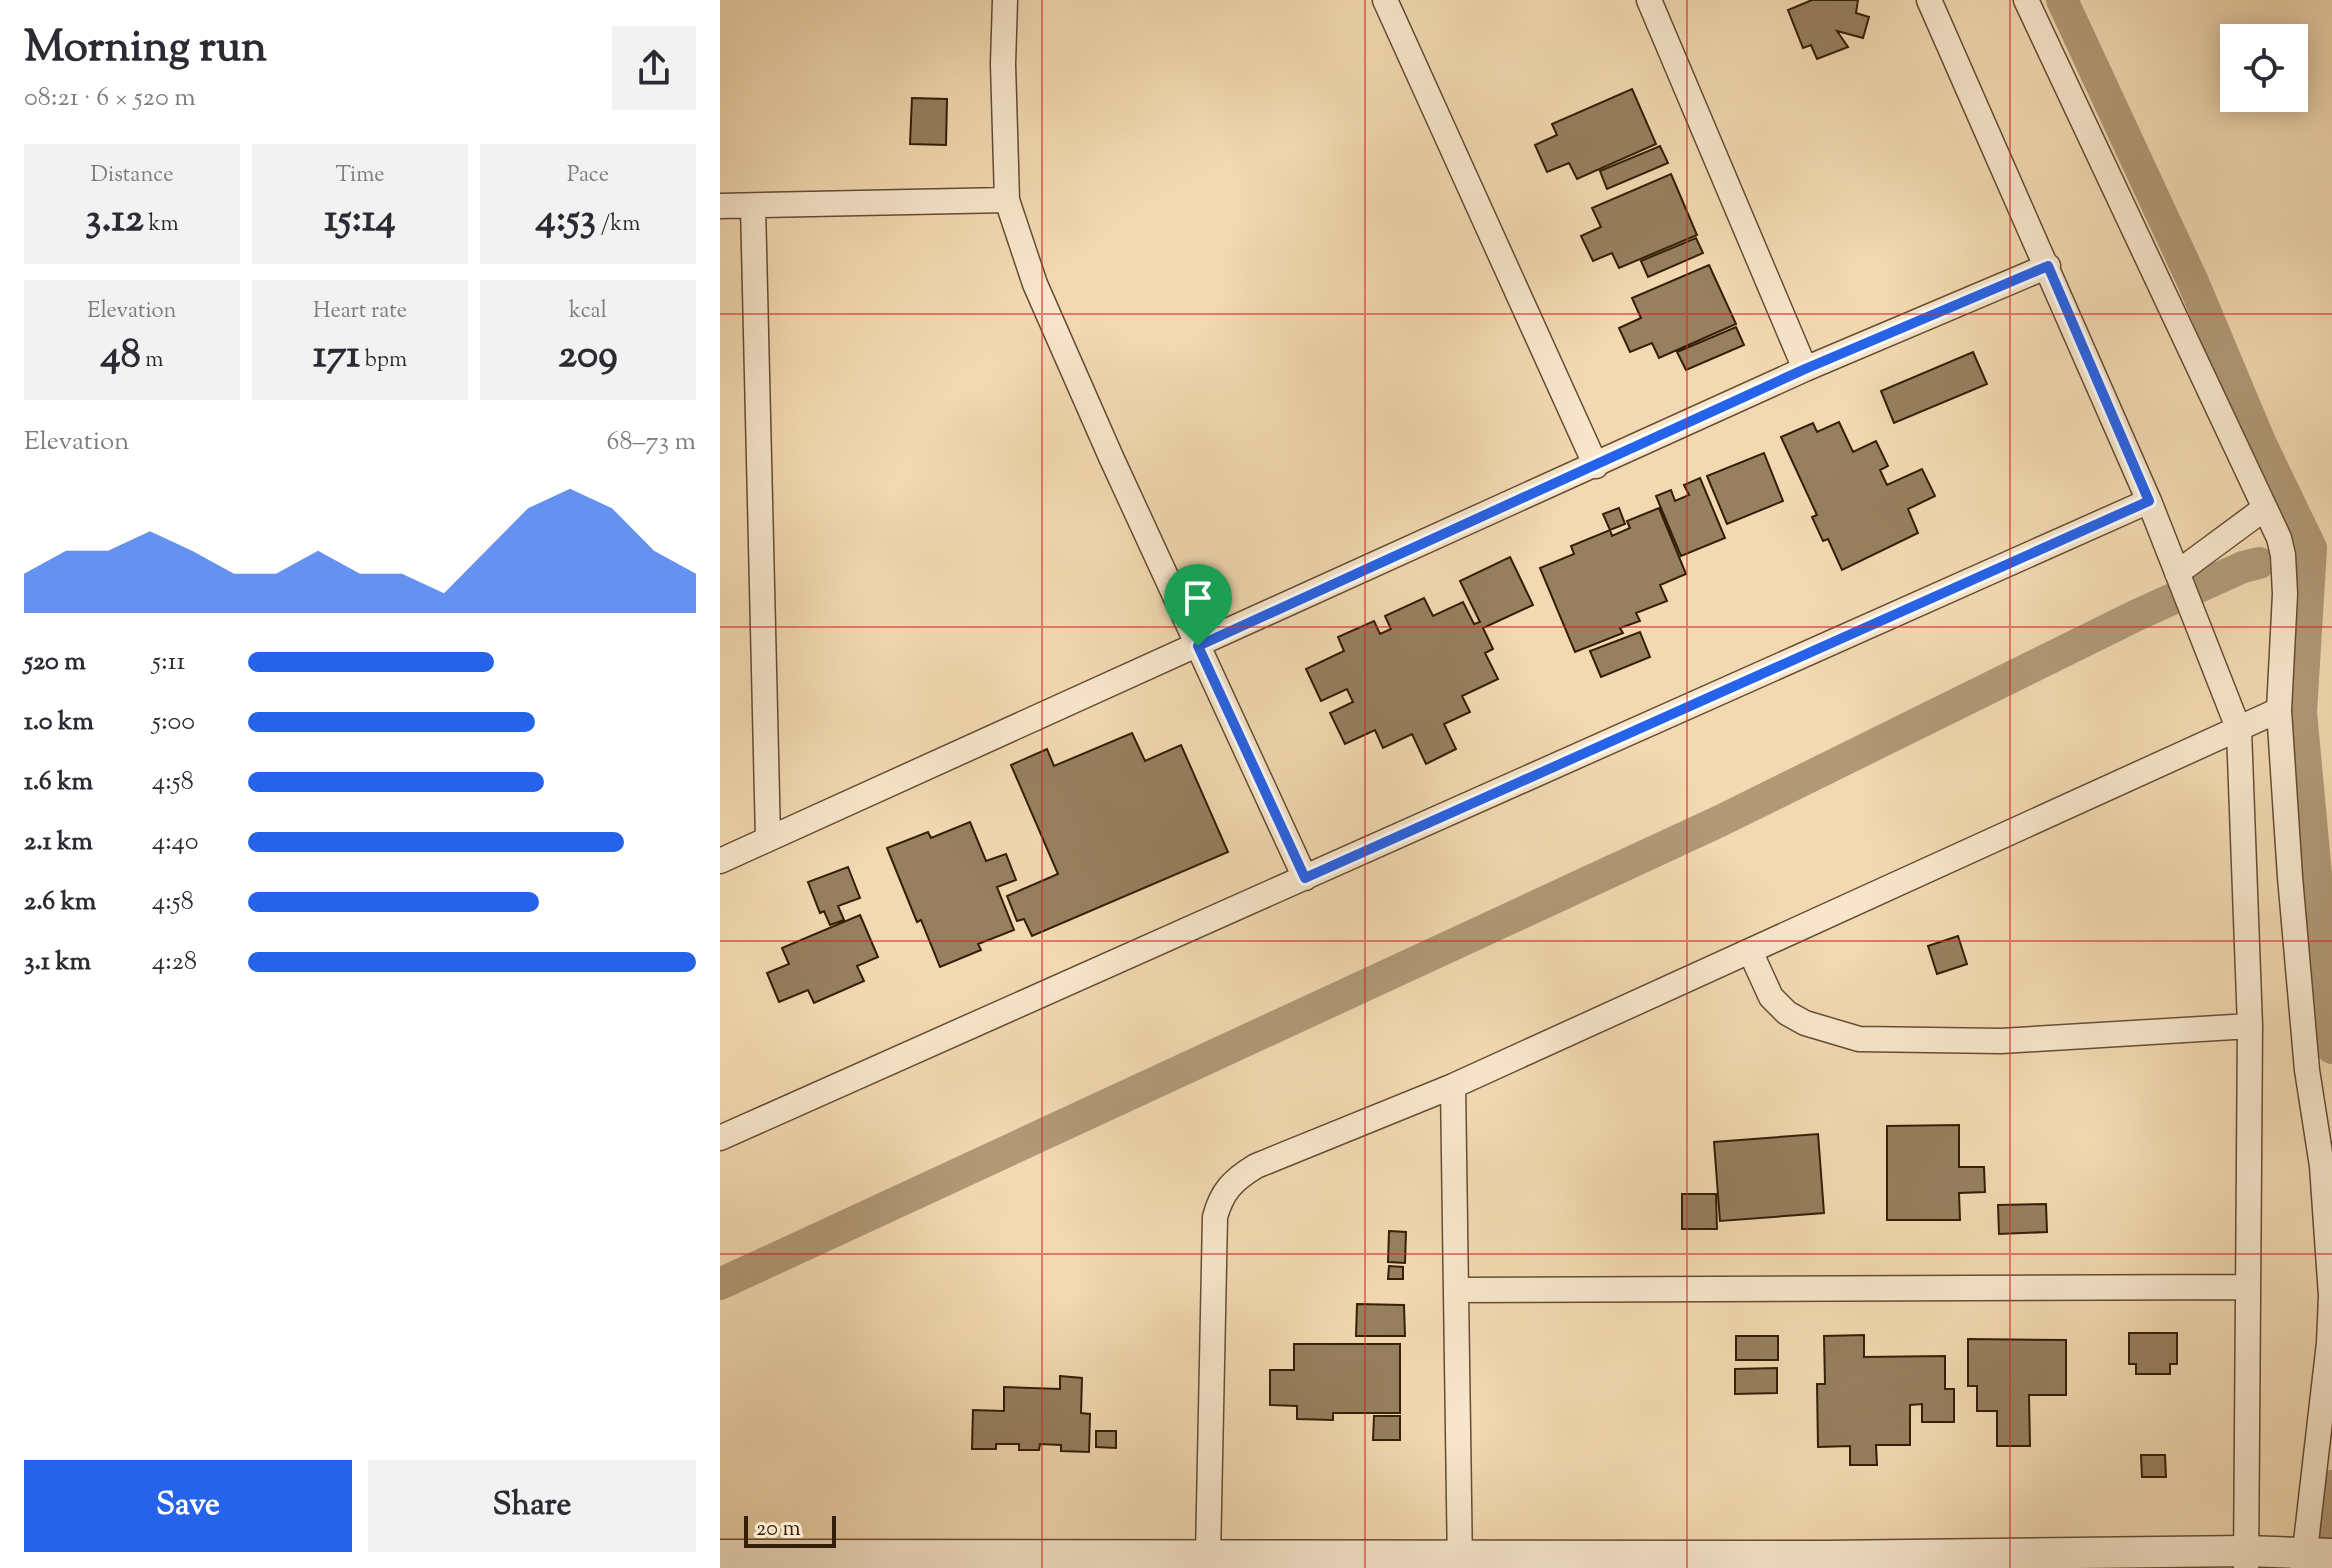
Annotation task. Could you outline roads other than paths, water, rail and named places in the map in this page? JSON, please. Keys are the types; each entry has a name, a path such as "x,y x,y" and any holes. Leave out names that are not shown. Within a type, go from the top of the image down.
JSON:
{"street":[{"path":"1005,0 1003,64 1007,200 1035,284 1305,878"},
{"path":"1385,0 1596,466"},
{"path":"1649,0 1805,369"},
{"path":"1929,0 2149,501 2239,730 2250,1026 2246,1560"},
{"path":"720,1555 820,1562 1208,1556 1460,1561 1824,1562 2313,1558 2331,1296 2322,1166 2307,1070 2279,710 2285,570 2279,538 2026,0"},
{"path":"720,206 1007,200"},
{"path":"753,206 768,839"},
{"path":"720,861 1805,369 2048,266"},
{"path":"720,1138 2149,501"},
{"path":"2179,578 2265,508"},
{"path":"1208,1556 1215,1217 1223,1193 1238,1177 1256,1166 1453,1086 2279,710"},
{"path":"1750,951 1771,997 1787,1013 1805,1023 1859,1039 2001,1041 2250,1026"},
{"path":"1453,1086 1460,1561"},
{"path":"1457,1290 2246,1287"}],"waterway":[{"path":"2062,0 2193,282 2260,442 2311,548 2301,712 2332,1048"},
{"path":"720,1284 1720,821 2137,615 2243,567 2259,563"},
{"path":"2330,1526 2332,1486"}]}
